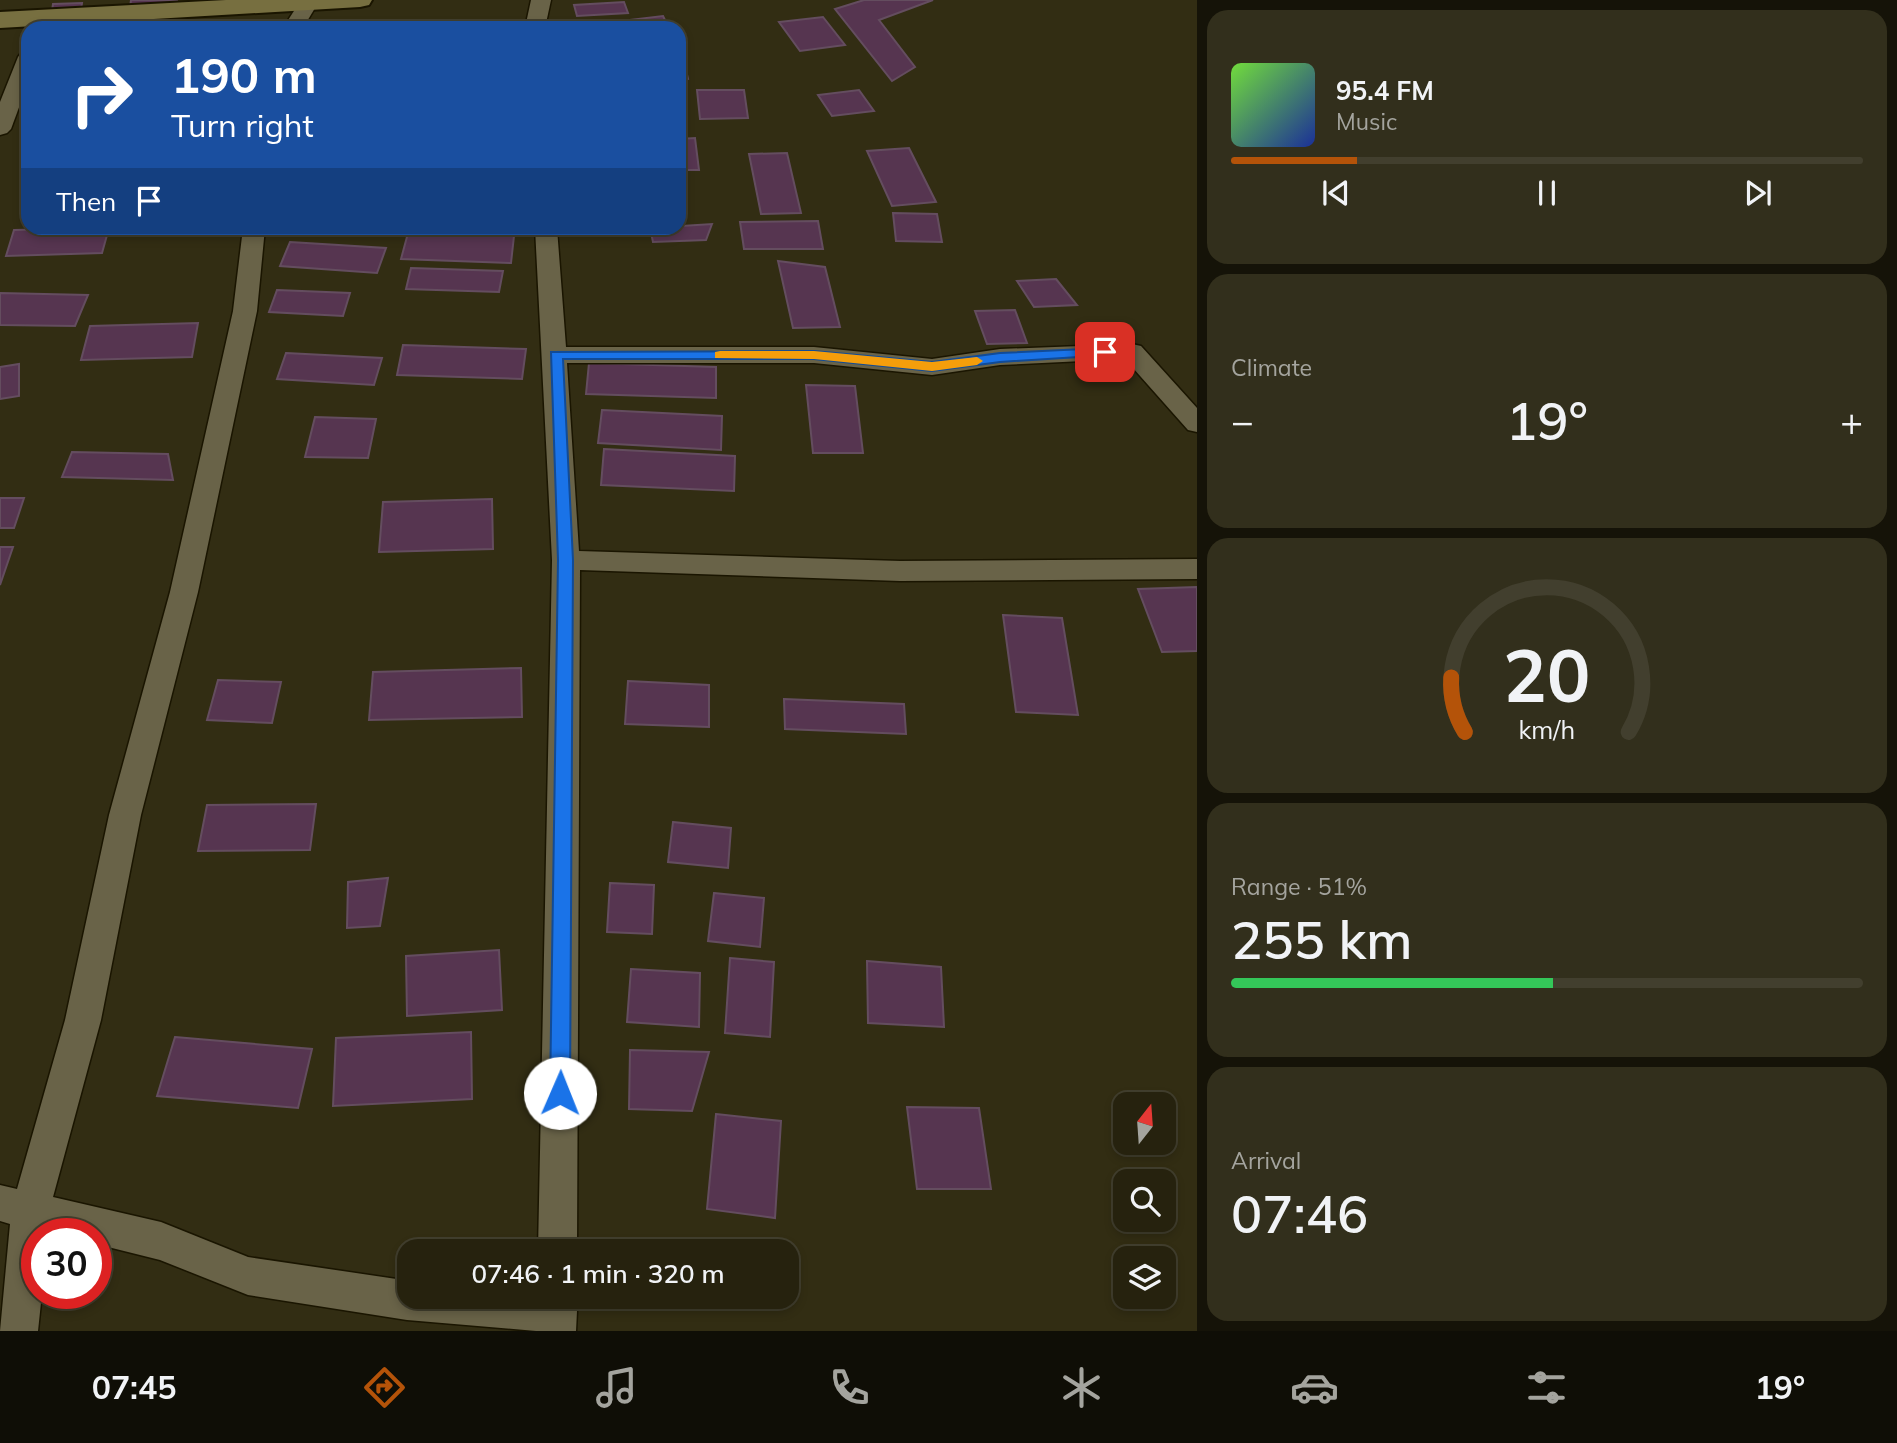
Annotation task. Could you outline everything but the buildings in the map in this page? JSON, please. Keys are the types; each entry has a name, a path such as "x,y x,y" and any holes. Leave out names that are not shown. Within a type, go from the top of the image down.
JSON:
{"street":[{"path":"68,21 360,0"},
{"path":"536,21 541,0"},
{"path":"297,21 308,3"},
{"path":"0,20 21,22"},
{"path":"0,129 21,75"},
{"path":"18,1331 15,1206 83,1020 125,816 184,592 246,311 253,235"},
{"path":"547,235 556,355 566,560 558,1239"},
{"path":"556,355 814,355 932,366 1000,358 1132,351 1197,424"},
{"path":"566,560 900,571 1197,569"},
{"path":"15,1206 161,1241 248,1276 407,1300 556,1313"}],"slow traffic":[{"path":"720,355 814,355 932,366 977,361"}],"route":[{"path":"560,1093 566,560 556,355 814,355 932,366 1000,358 1105,352"}]}
